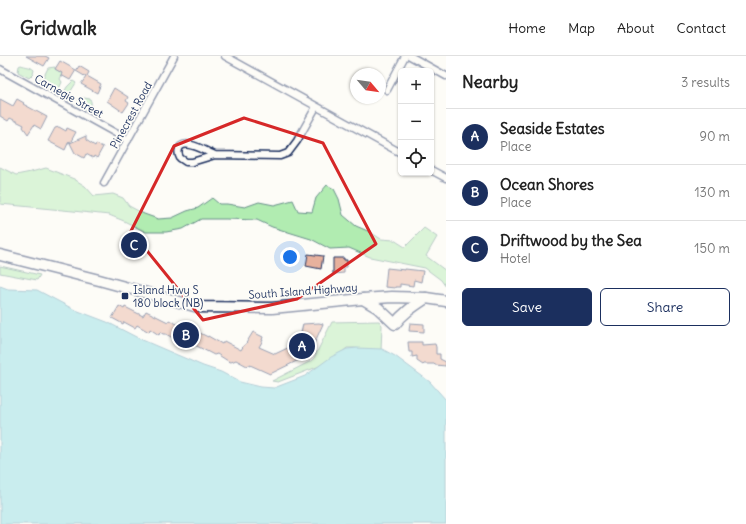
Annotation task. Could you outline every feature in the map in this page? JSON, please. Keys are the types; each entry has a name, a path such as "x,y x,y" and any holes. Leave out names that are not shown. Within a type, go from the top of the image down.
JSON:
{"main road":[{"name":"South Island Highway","path":"0,255 198,307 272,308 392,297 426,298 446,301"},
{"path":"363,299 378,308 395,324 399,318 426,298"}],"street":[{"name":"Pinecrest Road","path":"104,183 174,56"},
{"path":"224,56 398,151"},
{"path":"387,90 405,56"},
{"path":"410,56 446,76"},
{"name":"Carnegie Street","path":"0,69 128,140"},
{"path":"216,155 189,144 183,145 179,148 178,153 180,158 186,162 192,162 216,155 280,156 288,152 297,141 316,107"},
{"path":"434,172 446,178"}],"highlighted area":[{"path":"244,118 323,143 376,244 297,299 203,320 131,231 174,146"}],"green space":[{"path":"21,65 34,70 33,74 29,78 18,72 19,66"},
{"path":"55,67 55,69 62,73 60,79 62,82 57,93 38,83 40,79 43,78 48,68"},
{"path":"73,81 76,83 69,94 72,96 70,101 62,96 67,87"},
{"path":"80,98 90,99 91,105 88,111 77,104"},
{"path":"0,167 16,175 46,168 74,179 85,186 94,196 113,194 123,198 129,206 158,219 172,218 198,208 212,198 219,204 245,207 259,202 274,205 293,200 298,211 312,212 316,198 327,185 334,189 339,199 343,215 356,226 381,239 394,240 405,247 424,228 437,237 426,256 446,271 446,287 441,280 425,268 370,257 349,248 330,249 311,239 272,227 257,220 201,219 183,229 166,232 146,232 109,215 0,204"},
{"path":"0,266 40,275 37,280 0,273"},
{"path":"379,321 382,325 381,351 347,348 330,362 278,382 272,381 313,360 332,322"}],"water":[{"path":"0,286 8,289 37,290 73,309 107,322 140,339 203,366 221,372 240,382 261,387 274,388 305,376 331,357 347,349 382,349 395,356 430,382 446,400 446,524 0,524"}],"building":[{"path":"26,56 45,56 49,58 44,66"},
{"path":"60,61 76,70 70,80 61,75 62,73 55,69"},
{"path":"79,66 89,72 87,76 101,84 97,93 81,84 86,77 76,71"},
{"path":"114,88 128,97 126,101 129,103 123,112 107,101"},
{"path":"0,99 13,106 17,99 24,103 23,104 47,117 41,129 34,125 28,134 23,127 24,125 10,118 8,121 0,116"},
{"path":"59,127 66,131 67,128 76,132 70,143 69,141 65,150 48,141 55,128"},
{"path":"86,136 86,140 95,146 96,144 103,147 97,158 94,156 93,158 86,154 84,158 75,153 70,143"},
{"path":"308,254 323,256 321,269 306,266"},
{"path":"333,258 344,258 344,260 347,260 347,267 344,267 344,273 333,274"},
{"path":"387,268 423,271 421,282 414,280 413,286 400,284 400,287 395,288 385,287"},
{"path":"119,306 124,309 125,307 143,316 146,311 168,322 169,320 179,325 184,322 199,331 198,332 222,344 224,341 241,350 253,332 263,337 259,347 275,354 296,344 300,337 303,324 323,324 309,355 270,374 250,365 247,366 236,360 231,362 228,361 217,354 214,355 191,343 189,346 184,337 181,341 178,339 176,340 160,332 159,335 150,329 149,332 137,325 135,328 124,322 123,324 112,318"},
{"path":"410,323 424,324 424,332 409,331"},
{"path":"408,342 422,342 422,345 435,344 436,354 440,354 440,359 446,362 446,366 434,364 423,365 417,361 417,356 412,357 412,352 409,352"}],"place":[{"name":"Driftwood by the Sea","path":"134,245"},
{"name":"Island Hwy S 180 block (NB)","path":"125,296"},
{"name":"Ocean Shores","path":"186,335"},
{"name":"Seaside Estates","path":"302,346"}]}
